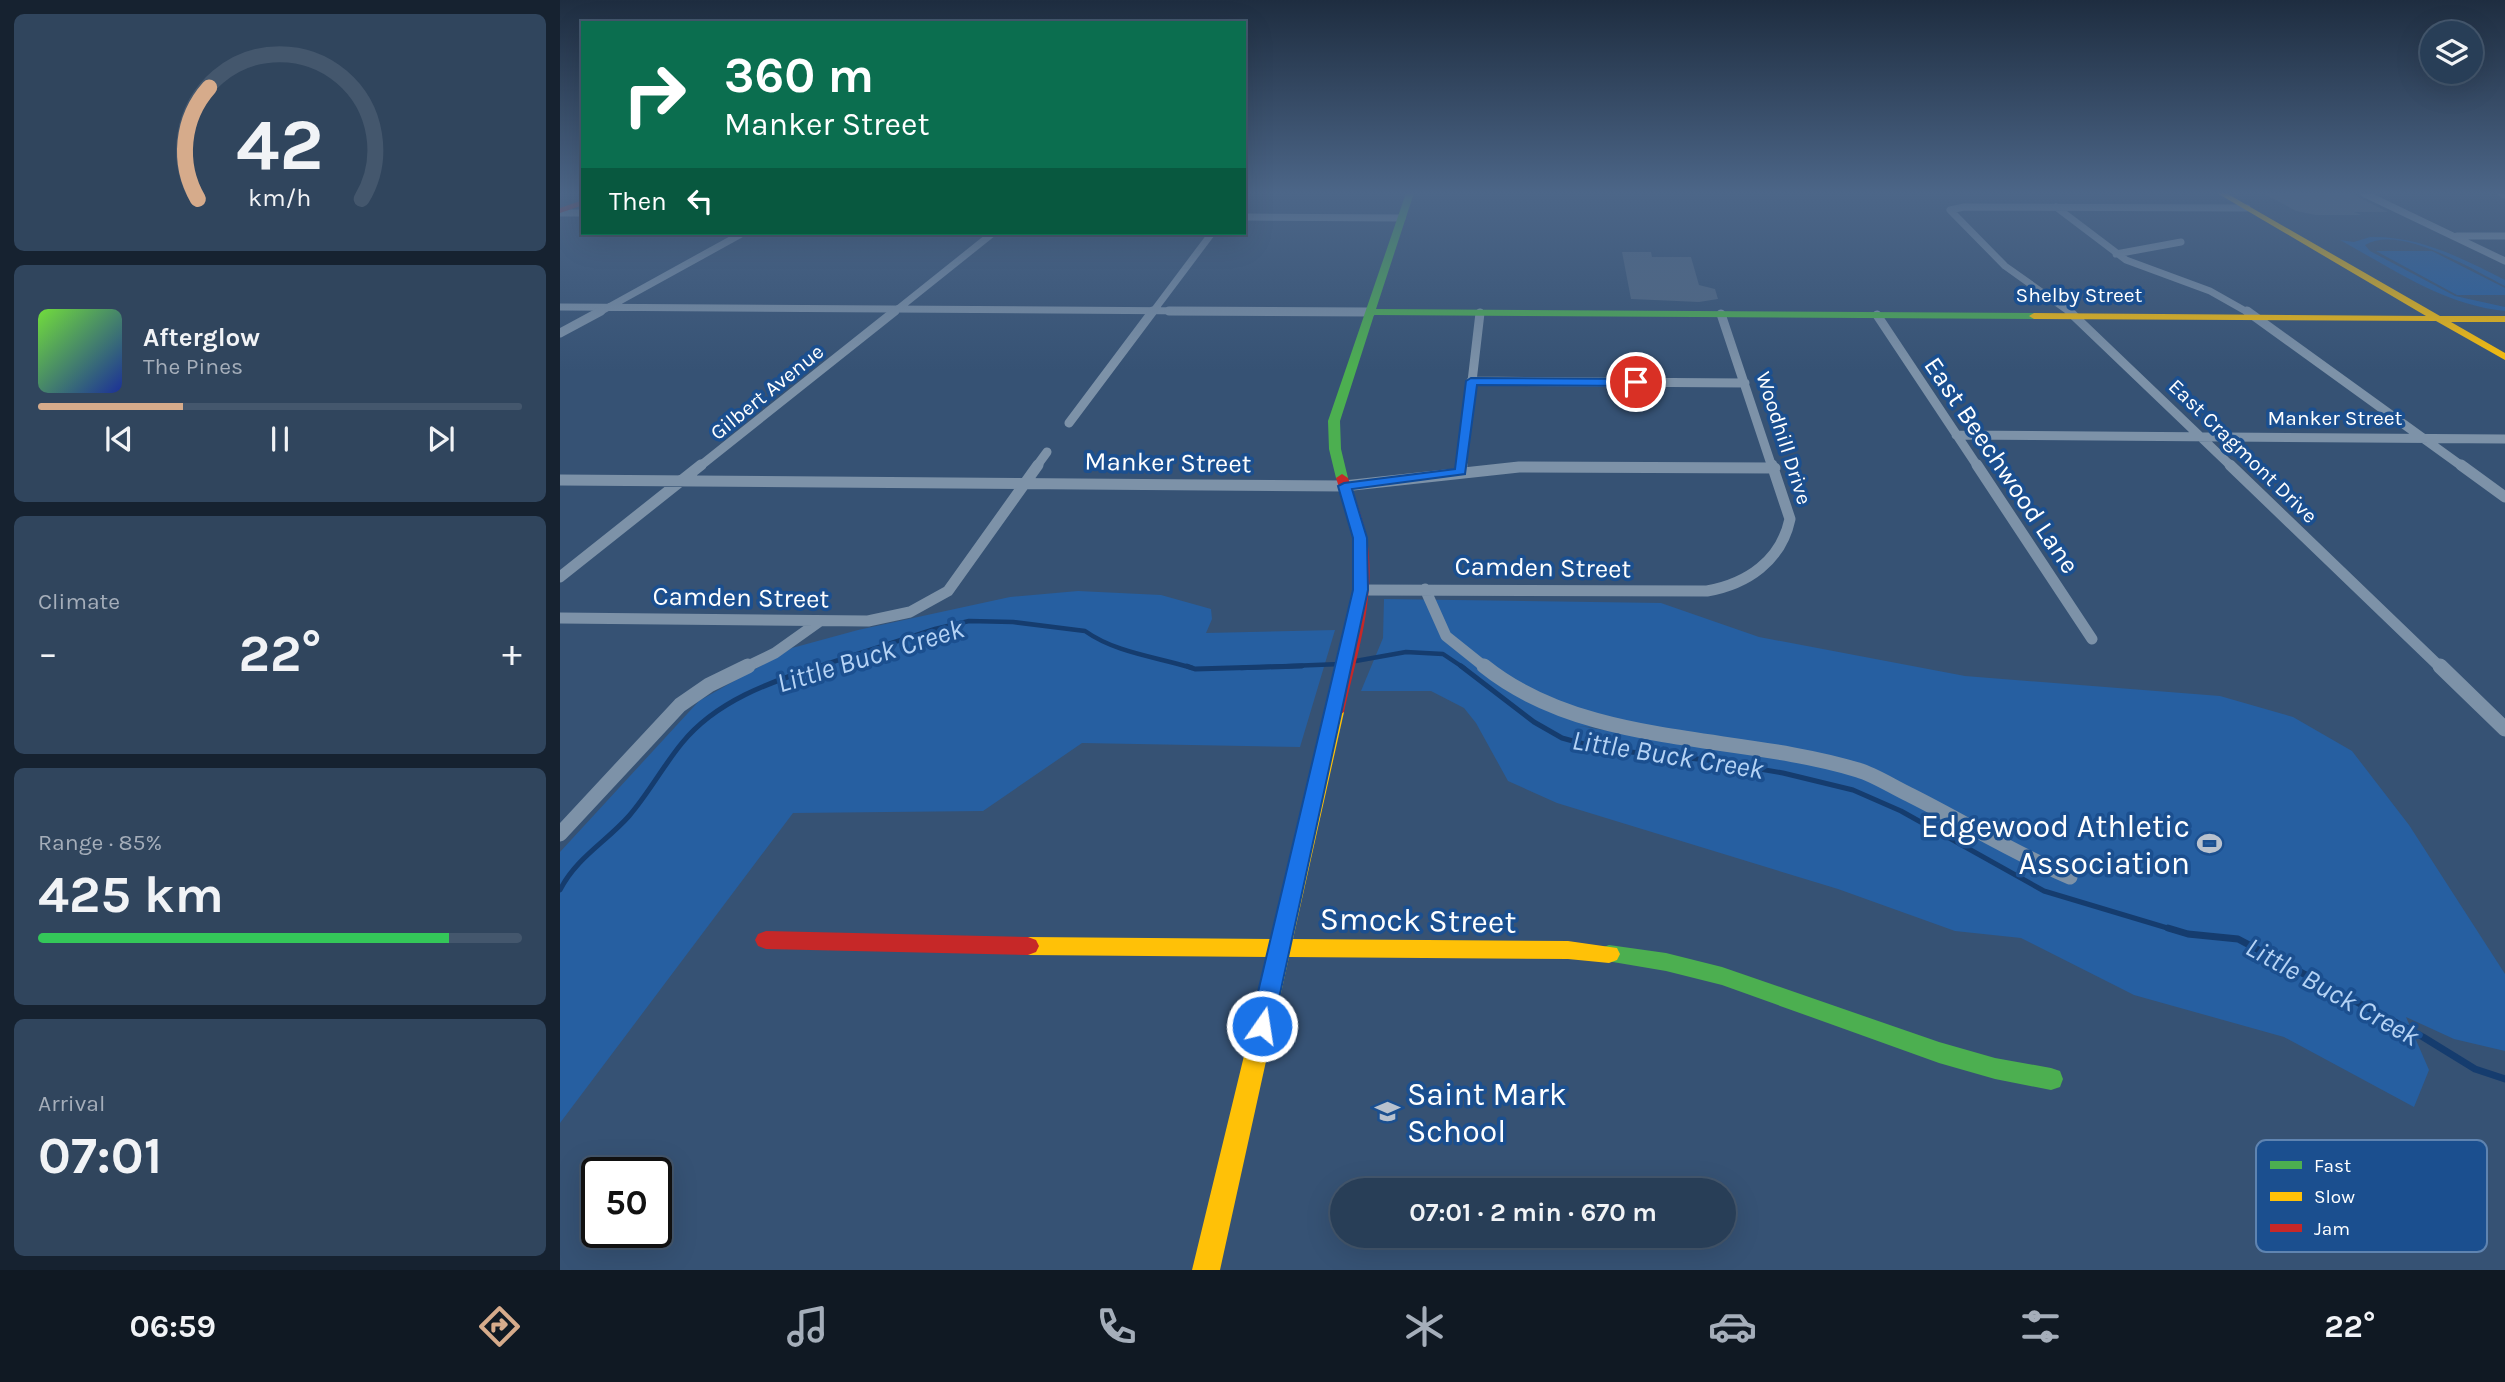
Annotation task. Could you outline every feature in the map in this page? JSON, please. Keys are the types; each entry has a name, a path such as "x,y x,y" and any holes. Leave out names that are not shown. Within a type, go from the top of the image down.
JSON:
{"street":[{"path":"560,333 708,252"},
{"name":"Gilbert Avenue","path":"560,577 969,252"},
{"path":"1069,423 1198,252"},
{"path":"1206,1270 1351,641 1360,590 1360,538 1333,447 1334,421 1391,252"},
{"name":"East Cragmont Drive","path":"1991,252 2074,317 2505,729"},
{"path":"2116,254 2125,252"},
{"path":"2323,252 2505,357"},
{"path":"2487,252 2505,261"},
{"path":"2116,254 2146,269 2210,291 2255,317 2505,497"},
{"name":"Shelby Street","path":"560,307 2505,319"},
{"path":"1461,472 1480,313"},
{"name":"Woodhill Drive","path":"1721,314 1789,510 1790,528 1782,542 1750,577 1724,588"},
{"name":"East Beechwood Lane","path":"1877,315 2092,639"},
{"path":"1471,381 1745,383"},
{"name":"Manker Street","path":"1956,435 2505,439"},
{"name":"Camden Street","path":"560,618 880,620 919,609 948,591 1047,452"},
{"name":"Manker Street","path":"560,480 1344,486 1461,472 1562,466 1775,468"},
{"name":"Camden Street","path":"1360,590 1685,591 1724,588"},
{"path":"1425,589 1446,636 1506,684 1562,710 1654,733 1763,750 1859,770 1896,786 2036,863 2070,877"},
{"path":"560,834 680,705 719,680 775,653 820,621"},
{"name":"Smock Street","path":"766,940 825,943 1568,950 1660,961 1707,972 1985,1067 2051,1079"}],"shaded area":[{"path":"2361,252 2372,252 2455,296 2505,307 2505,311 2440,294"},
{"path":"2378,252 2434,252 2505,288 2505,295 2457,295"},
{"path":"2437,252 2456,256 2505,280 2505,286"},
{"path":"1078,591 1161,595 1211,609 1212,619 1206,633 1335,630 1300,747 1082,743 983,811 793,813 560,1123 560,852 699,701 792,648 858,630 1010,597"},
{"name":"Edgewood Athletic Association","path":"1384,599 1661,603 1759,637 1965,676 2220,696 2293,717 2352,751 2409,825 2505,974 2505,1051 2454,1039 2406,1017 2429,1070 2414,1107 2284,1037 2134,995 2021,938 1955,931 1838,889 1557,803 1508,781 1476,723 1464,708 1431,691 1361,691 1383,638","holes":["1579,726 1654,733 1818,764"]}],"building":[{"path":"1622,252 1651,252 1652,257 1691,257 1699,285 1715,289 1718,299 1699,302 1631,299"}],"waterway":[{"name":"Little Buck Creek","path":"817,667 935,629 969,621 1013,622 1085,631 1110,645 1192,668"},
{"name":"Little Buck Creek","path":"1350,662 1406,652 1443,654 1461,666"},
{"name":"Little Buck Creek","path":"1265,667 1341,664"},
{"name":"Little Buck Creek","path":"1187,666 1195,669 1265,667"},
{"name":"Little Buck Creek","path":"1265,667 1302,666"},
{"name":"Little Buck Creek","path":"1461,666 1534,722 1562,738 1602,749 1707,760 1783,773 1853,790 1901,811 2044,891 2174,930"},
{"name":"Little Buck Creek","path":"560,890 583,859 629,816 675,752 696,728 727,704 763,686 817,667"},
{"name":"Little Buck Creek","path":"1241,668 1265,667"},
{"name":"Little Buck Creek","path":"2168,928 2188,934 2238,939 2423,1037 2475,1069 2505,1079"}],"traffic: fast":[{"path":"1342,478 1335,449 1334,421 1390,252"},
{"path":"1371,312 2034,316"},
{"path":"1609,954 1666,962 1722,976 1939,1053 2051,1079"}],"traffic: slow":[{"path":"2324,252 2505,357"},
{"path":"2034,316 2505,319"},
{"path":"1206,1270 1335,712"},
{"path":"1028,946 1568,950 1609,954"}],"traffic: jam":[{"path":"1335,712 1359,609 1362,567 1358,529 1342,478"},
{"path":"766,940 1028,946"}],"place":[{"name":"Edgewood Athletic Association","path":"2210,844"},
{"name":"Saint Mark School","path":"1387,1112"}],"route":[{"path":"1262,1026 1351,641 1360,590 1362,551 1358,526 1344,486 1461,472 1471,381 1636,382"}]}
